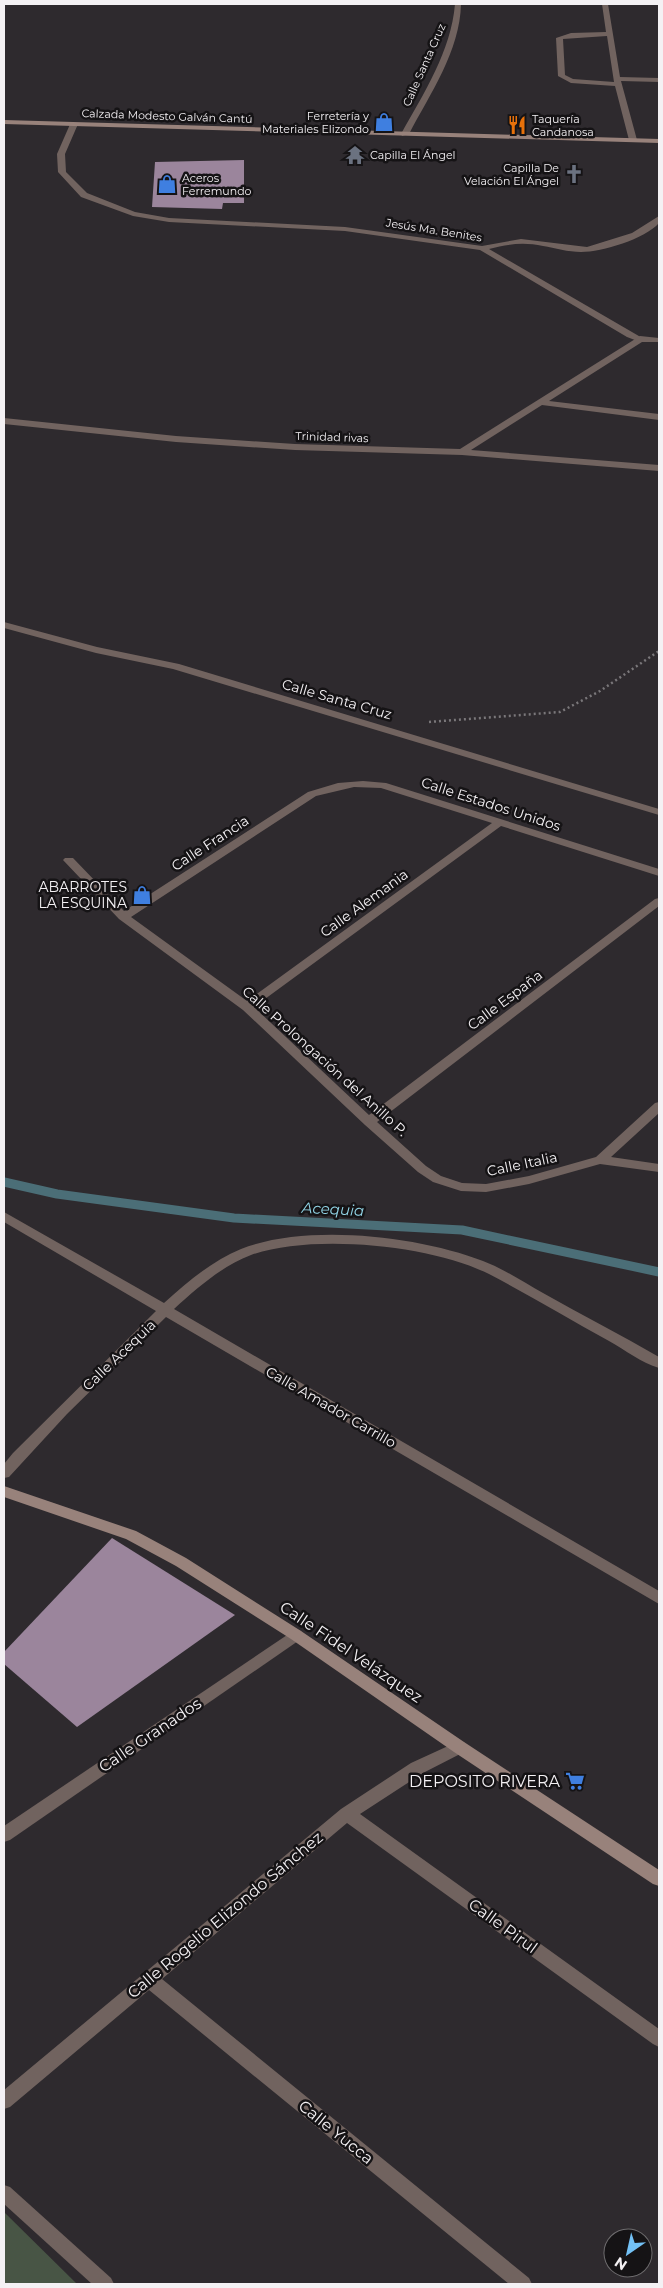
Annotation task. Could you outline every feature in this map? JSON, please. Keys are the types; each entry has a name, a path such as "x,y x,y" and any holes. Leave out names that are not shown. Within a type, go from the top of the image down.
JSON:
{"main road":[{"name":"Calzada Modesto Galván Cantú","path":"4,122 659,141"},
{"name":"Calle Fidel Velázquez","path":"4,1491 131,1535 181,1562 296,1634 459,1747 659,1879"}],"street":[{"name":"Calle Santa Cruz","path":"405,134 451,41 460,14 458,4"},
{"path":"605,4 617,81 633,140"},
{"path":"610,34 570,35 560,38 562,76 571,81 659,80"},
{"name":"Jesús Ma. Benites","path":"74,124 60,154 62,172 84,194 133,214 169,220 344,229 482,248 630,335 659,340"},
{"path":"482,248 518,241 580,250 592,249 651,228 659,218"},
{"path":"462,452 640,338"},
{"path":"540,402 659,417"},
{"name":"Trinidad rivas","path":"4,421 196,440 295,447 462,452 659,468"},
{"name":"Calle Santa Cruz","path":"4,625 96,650 175,666 376,725 659,812"},
{"name":"Calle Estados Unidos","path":"312,794 338,785 361,782 382,785 659,873"},
{"name":"Calle Francia","path":"123,917 312,794"},
{"name":"Calle Alemania","path":"247,1007 498,823"},
{"name":"Calle Prolongación del Anillo P.","path":"69,860 123,917 247,1007 369,1122 422,1169"},
{"name":"Calle España","path":"369,1122 659,901"},
{"name":"Calle Italia","path":"600,1160 659,1106"},
{"name":"Calle Italia","path":"422,1169 437,1179 461,1187 486,1188 529,1180 600,1160 659,1168"},
{"name":"Calle Amador Carrillo","path":"4,1216 659,1598"},
{"name":"Calle Acequia","path":"4,1473 40,1432 165,1310 207,1275 247,1252 282,1243 339,1240 391,1243 435,1251 479,1264 659,1363"},
{"name":"Calle Granados","path":"4,1835 296,1634"},
{"name":"Calle Rogelio Elizondo Sánchez","path":"4,2101 347,1814 417,1768 459,1747"},
{"name":"Calle Pirul","path":"347,1814 659,2039"},
{"name":"Calle Yucca","path":"149,1979 523,2284"},
{"path":"4,2194 105,2284"}],"path":[{"path":"426,722 560,712 600,691 659,651"}],"green space":[{"path":"4,2212 77,2284 4,2284"}],"building":[{"path":"244,160 244,203 223,203 222,209 152,207 155,162"},
{"path":"112,1538 235,1615 77,1727 4,1664 4,1652"}],"waterway":[{"name":"Acequia","path":"4,1182 57,1194 234,1218 462,1230 659,1272"}],"place":[{"name":"Ferretería y Materiales Elizondo","path":"384,122"},
{"name":"Taquería Candanosa","path":"517,125"},
{"name":"Capilla El Ángel","path":"355,155"},
{"name":"Capilla De Velación El Ángel","path":"574,174"},
{"name":"Aceros Ferremundo","path":"167,184"},
{"name":"ABARROTES LA ESQUINA","path":"142,895"},
{"name":"DEPOSITO RIVERA","path":"575,1781"}]}
